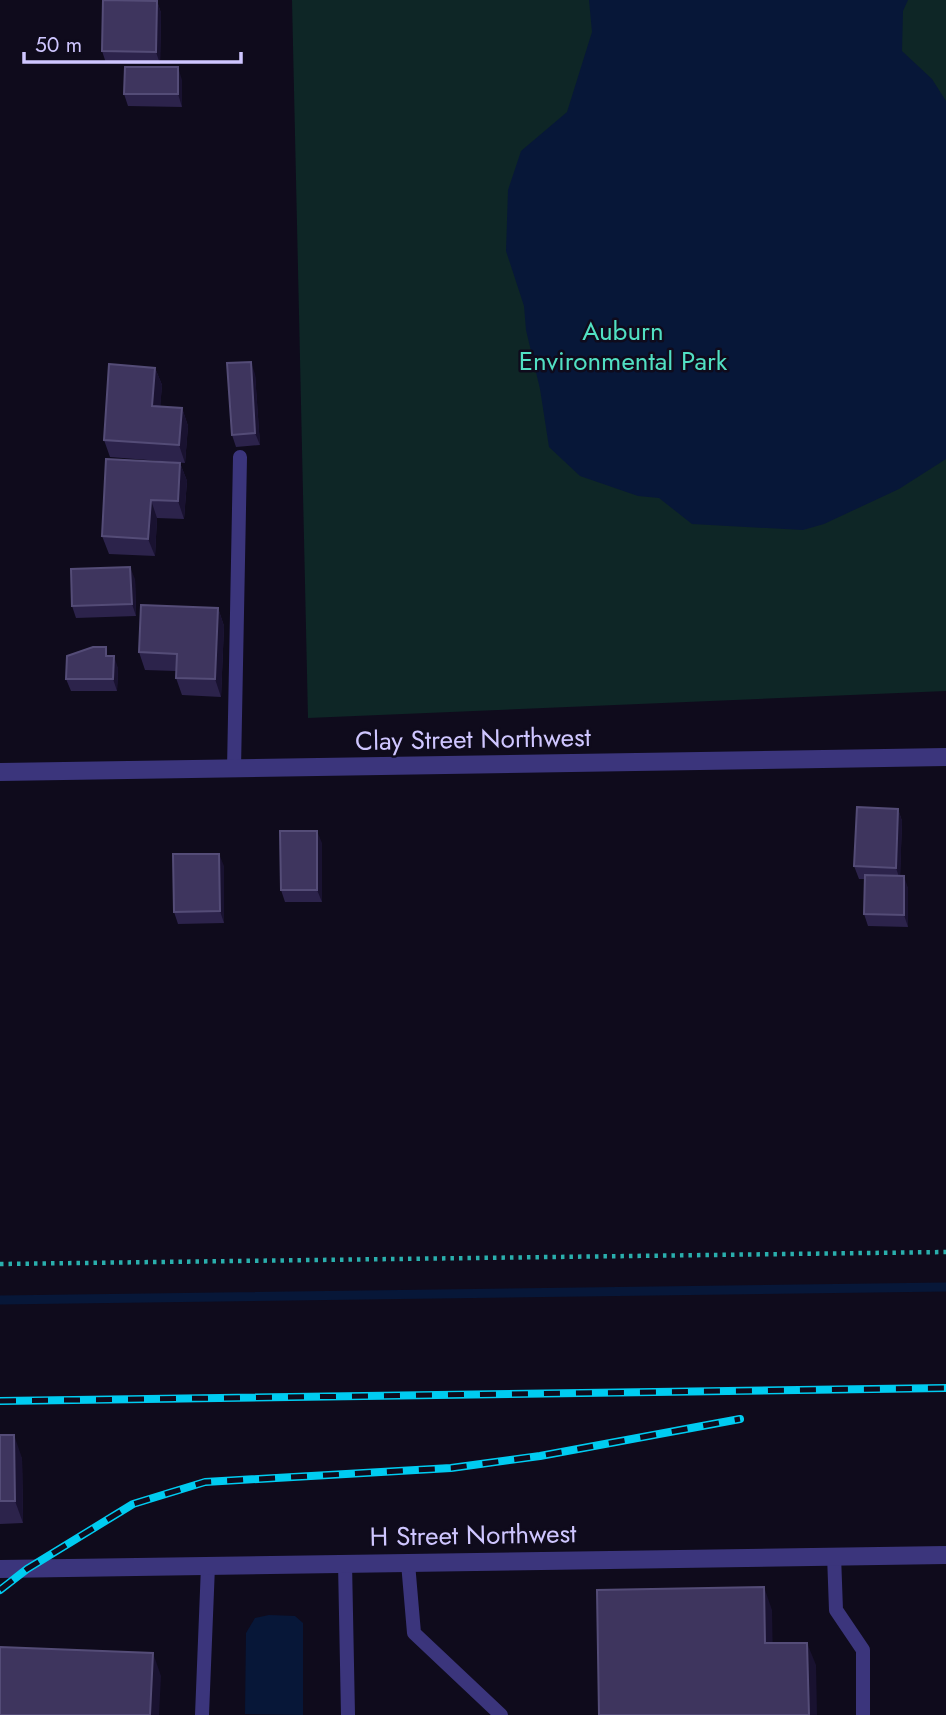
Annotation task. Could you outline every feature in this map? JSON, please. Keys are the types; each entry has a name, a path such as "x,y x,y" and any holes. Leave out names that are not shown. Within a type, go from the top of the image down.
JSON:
{"street":[{"name":"Clay Street Northwest","path":"0,772 946,757"},
{"name":"H Street Northwest","path":"0,1569 946,1555"}],"lane":[{"path":"234,769 240,457"},
{"path":"834,1555 836,1611 863,1650 863,1715"},
{"path":"345,1563 348,1715"},
{"path":"408,1563 414,1633 501,1715"},
{"path":"202,1715 208,1566"}],"path":[{"path":"0,1264 946,1252"}],"green space":[{"name":"Auburn Environmental Park","path":"292,0 946,0 946,691 308,718"}],"water":[{"path":"589,0 908,0 903,11 902,51 932,79 946,101 946,459 899,489 824,524 803,530 692,524 659,498 638,496 580,476 549,447 540,389 526,330 524,306 506,251 508,190 521,151 567,112 592,32"},
{"path":"269,1615 295,1616 303,1623 303,1715 245,1714 246,1633 255,1618"}],"building":[{"path":"103,0 157,1 156,52 102,51"},
{"path":"125,67 178,67 178,94 124,94"},
{"path":"251,362 255,433 232,435 227,363"},
{"path":"109,364 155,368 152,406 182,408 179,445 104,440"},
{"path":"106,459 180,463 178,501 151,500 148,539 102,536"},
{"path":"130,567 132,604 72,606 71,569"},
{"path":"141,605 218,608 215,679 176,678 177,654 139,652"},
{"path":"93,647 106,647 106,656 114,656 113,679 66,679 67,656"},
{"path":"857,807 898,809 896,868 854,866"},
{"path":"280,831 317,831 317,890 281,890"},
{"path":"173,854 219,854 220,911 174,912"},
{"path":"865,875 904,876 904,915 864,914"},
{"path":"0,1435 14,1435 15,1501 0,1501"},
{"path":"764,1587 765,1643 807,1643 809,1715 599,1715 597,1590"},
{"path":"0,1647 153,1653 150,1715 0,1715"}],"waterway":[{"path":"0,1300 946,1287"}],"railway":[{"path":"0,1401 946,1388"},
{"path":"0,1590 27,1569 133,1504 205,1482 451,1468 540,1456 740,1419"}]}
